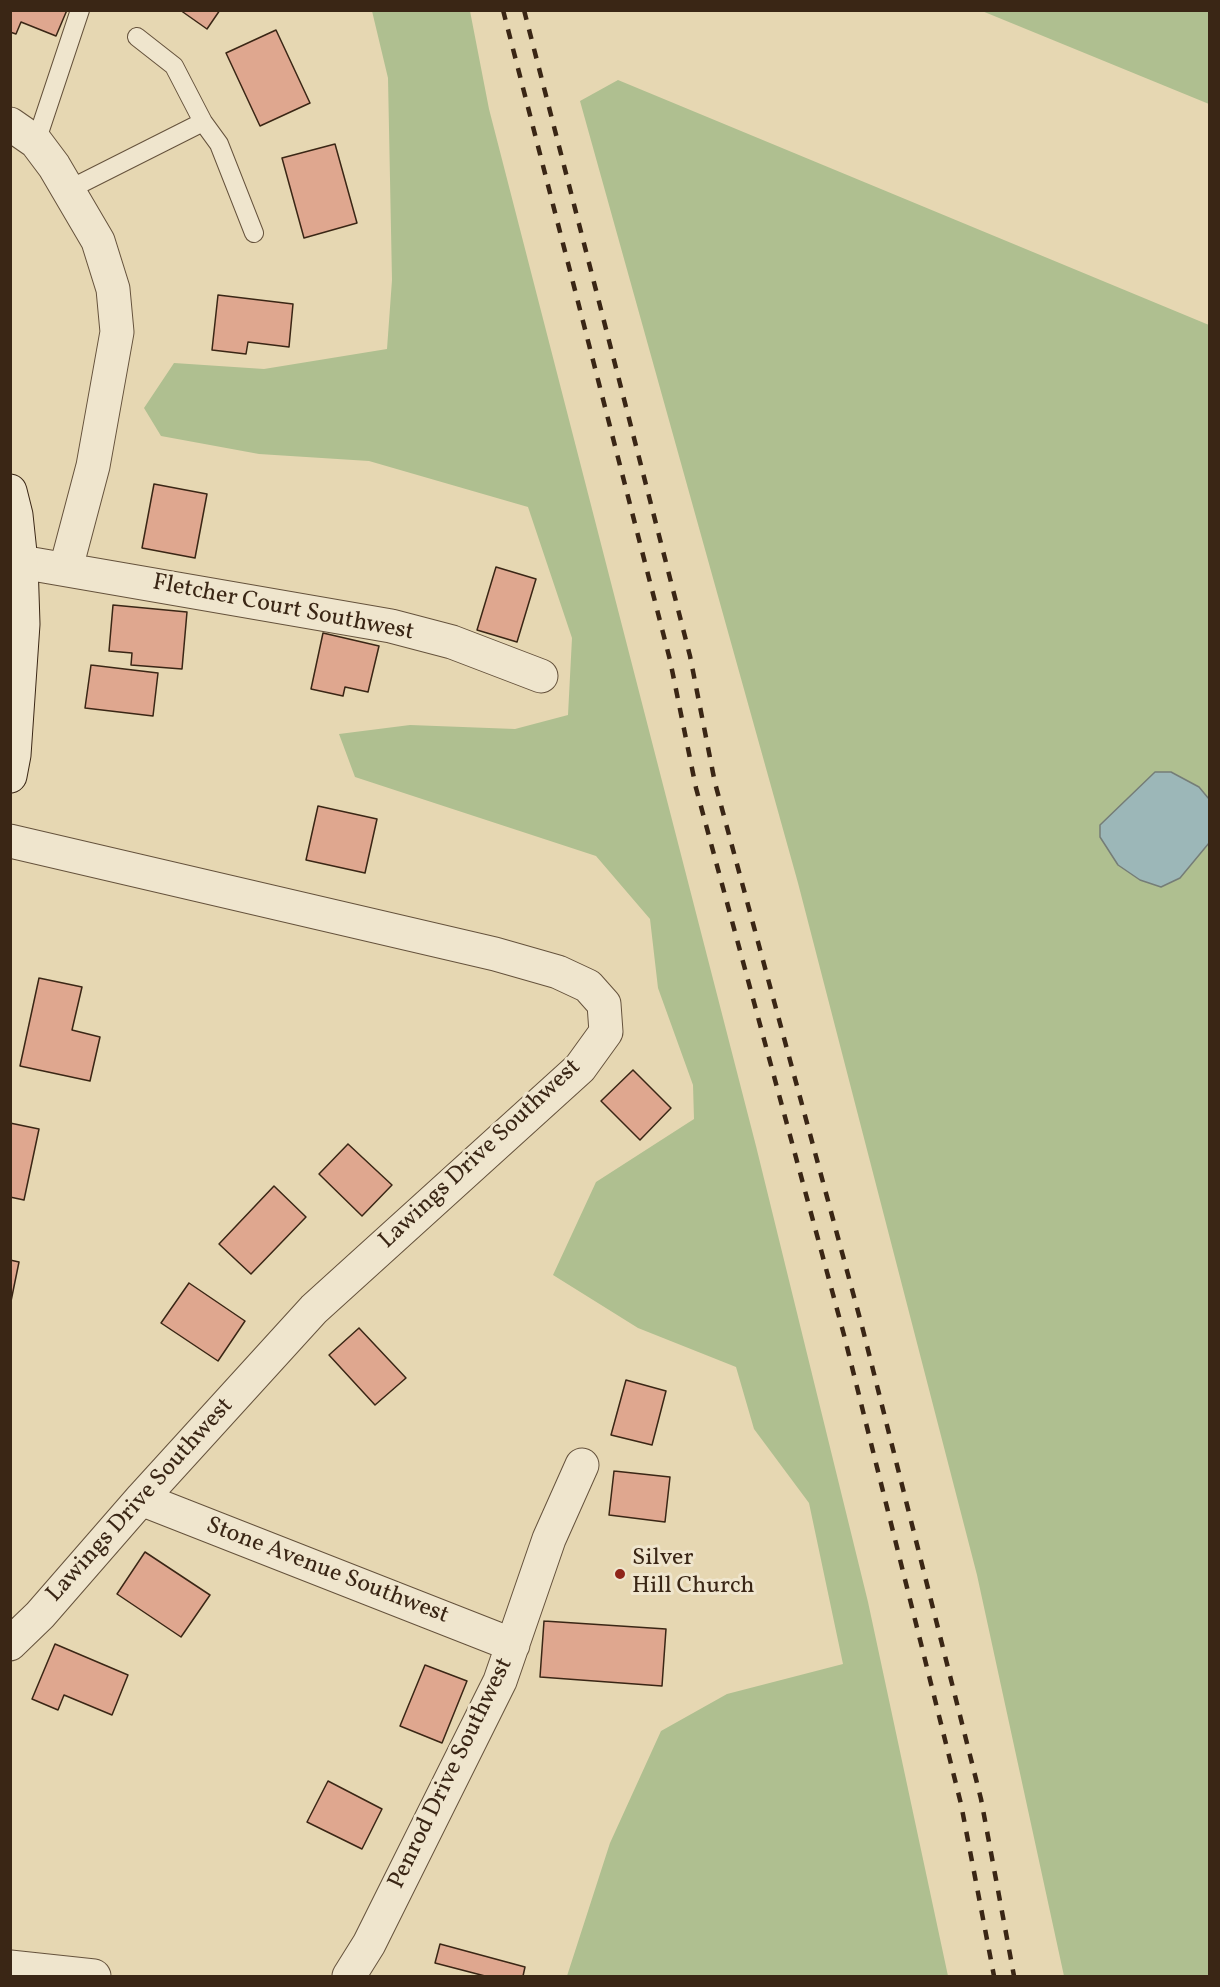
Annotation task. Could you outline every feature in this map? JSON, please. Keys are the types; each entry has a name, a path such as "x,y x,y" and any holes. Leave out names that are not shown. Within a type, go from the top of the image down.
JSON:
{"street":[{"path":"23,133 68,190 98,241 113,289 117,332 93,466 66,568"},
{"path":"10,490 16,515 21,562 23,624 12,762"},
{"name":"Fletcher Court Southwest","path":"21,562 66,568 391,627 452,642 541,676"},
{"name":"Lawings Drive Southwest","path":"10,841 495,954 558,972 588,986 604,1004 606,1032 579,1068 314,1309 141,1499 40,1615 10,1644"},
{"name":"Penrod Drive Southwest","path":"349,1977 369,1944 500,1681 549,1539 582,1465"},
{"name":"Stone Avenue Southwest","path":"141,1499 513,1645"},
{"path":"10,1967 94,1977"}],"lane":[{"path":"23,133 80,10"},
{"path":"137,37 174,66 203,122 219,144 254,233"},
{"path":"68,190 203,122"}],"green space":[{"path":"372,11 470,11 489,109 756,1146 868,1602 948,1976 567,1976 610,1843 661,1731 727,1694 843,1664 809,1503 754,1429 736,1367 638,1328 553,1275 596,1182 694,1119 693,1085 658,988 650,919 596,856 355,777 339,734 410,725 515,729 568,715 572,638 528,507 369,461 259,454 161,436 144,408 174,363 264,369 387,349 392,280 388,78"},
{"path":"982,11 1209,11 1209,104"},
{"path":"618,80 1209,325 1209,1976 1064,1976 977,1575 798,883 580,101"}],"water":[{"path":"1155,772 1171,772 1199,787 1209,799 1209,843 1180,878 1161,887 1140,880 1118,865 1100,837 1100,825"}],"building":[{"path":"10,10 67,10 56,36 21,22 16,34 10,32"},
{"path":"180,10 220,10 207,29"},
{"path":"276,30 310,103 260,126 226,53"},
{"path":"335,144 357,223 304,238 282,158"},
{"path":"218,295 293,304 289,347 248,342 246,354 212,350"},
{"path":"154,484 207,494 195,558 142,548"},
{"path":"496,567 536,579 517,642 477,630"},
{"path":"113,605 187,612 182,669 131,665 132,653 109,651"},
{"path":"323,633 379,646 368,692 345,687 343,696 311,689"},
{"path":"91,665 158,673 153,716 85,708"},
{"path":"318,806 377,819 365,873 306,860"},
{"path":"39,978 82,987 72,1030 100,1037 90,1081 20,1066"},
{"path":"633,1070 671,1108 640,1140 601,1101"},
{"path":"10,1123 39,1129 24,1200 10,1197"},
{"path":"348,1144 392,1185 362,1216 319,1174"},
{"path":"274,1186 306,1217 251,1274 219,1244"},
{"path":"10,1260 19,1262 10,1306"},
{"path":"189,1283 245,1321 218,1361 161,1323"},
{"path":"359,1328 406,1378 375,1405 329,1355"},
{"path":"626,1380 666,1391 652,1445 611,1435"},
{"path":"614,1471 670,1477 665,1522 609,1515"},
{"path":"145,1552 210,1595 181,1637 117,1594"},
{"path":"544,1621 666,1629 662,1686 540,1677"},
{"path":"55,1644 128,1675 112,1715 64,1695 58,1710 32,1699"},
{"path":"425,1665 467,1681 442,1743 400,1726"},
{"path":"328,1781 382,1809 362,1849 307,1822"},
{"path":"440,1944 525,1967 523,1976 485,1976 435,1963"}],"railway":[{"path":"503,10 670,660 696,788 844,1335 961,1804 994,1976"},
{"path":"524,10 690,656 715,783 863,1330 981,1799 1014,1976"}],"place":[{"name":"Silver Hill Church","path":"620,1574"}]}
